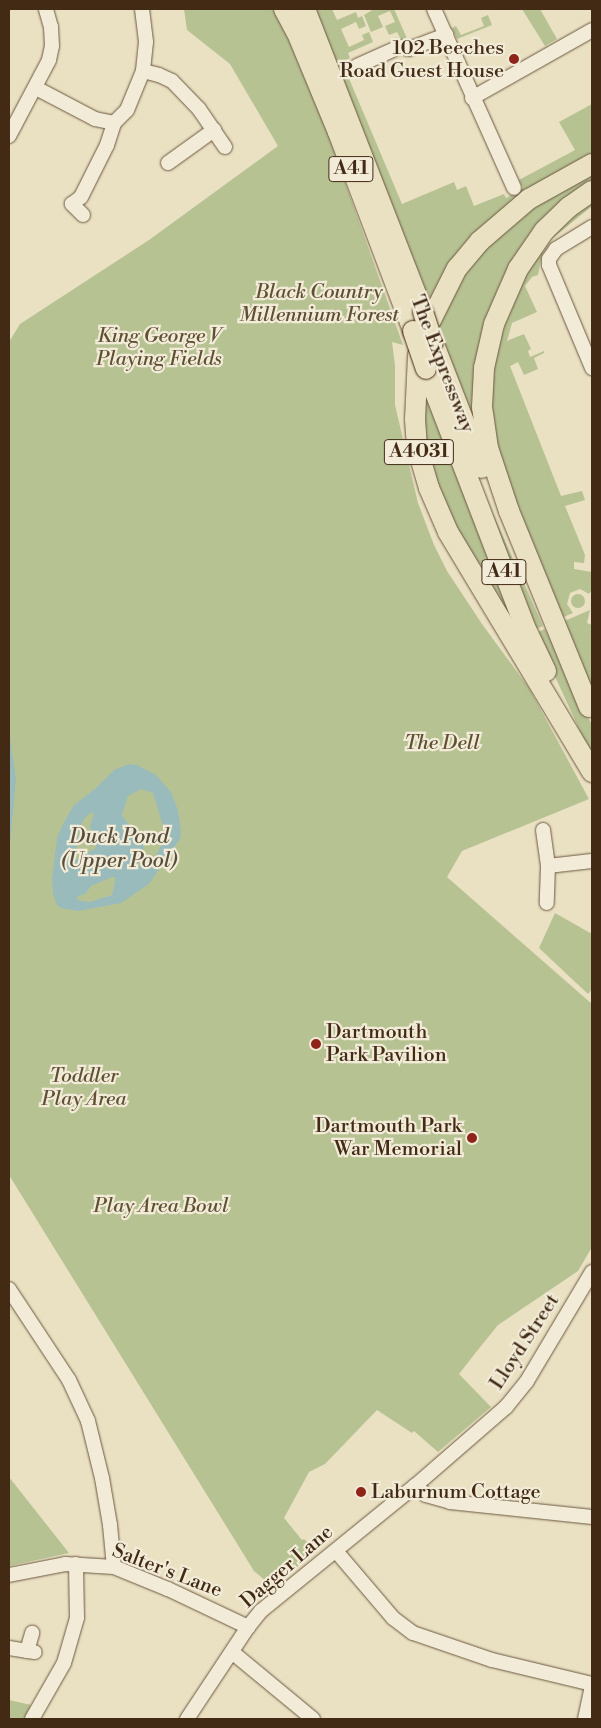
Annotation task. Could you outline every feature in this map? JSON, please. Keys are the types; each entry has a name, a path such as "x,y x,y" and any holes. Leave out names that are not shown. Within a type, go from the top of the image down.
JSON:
{"highway":[{"name":"The Expressway","path":"284,9 297,33 334,123 525,627 592,771"},
{"name":"The Expressway","path":"305,9 508,536 538,603 591,710"},
{"name":"A4031","path":"592,164 529,199 480,241 457,268 424,334 418,356 415,420 417,447 429,488 448,532 592,771"},
{"path":"591,710 509,511 488,448 482,408 484,368 494,324 518,269 544,231 569,207 592,191"}],"street":[{"path":"9,136 36,88 49,60 52,46 46,9"},
{"path":"83,215 72,204 81,197 107,145 114,123 127,110 143,71 146,42 142,9"},
{"path":"434,9 472,98 514,188"},
{"path":"472,98 592,30"},
{"path":"357,66 399,47 409,49 446,35"},
{"path":"143,71 172,80 199,109 225,147"},
{"path":"36,88 95,119 114,123"},
{"path":"168,163 214,130"},
{"path":"592,227 556,249 549,259 550,271 592,368"},
{"path":"543,830 548,866 547,903"},
{"path":"548,866 592,862"},
{"name":"Lloyd Street","path":"415,1486 506,1407 527,1381 592,1272"},
{"path":"9,1289 69,1380 88,1421 102,1478 110,1525 114,1567"},
{"path":"415,1486 426,1495 450,1502 592,1517"},
{"name":"Dagger Lane","path":"187,1719 248,1627 261,1611 415,1486"},
{"path":"336,1550 393,1618 413,1633 492,1660 592,1685 587,1719"},
{"path":"32,1719 64,1663 78,1618 76,1564"},
{"name":"Salter's Lane","path":"9,1575 76,1564 114,1567 168,1589 248,1627"},
{"path":"9,1648 31,1651 32,1634"},
{"path":"232,1652 313,1719"}],"green space":[{"path":"184,9 275,9 325,126 403,345 392,342 395,366 395,405 418,503 434,545 447,571 482,624 529,688 589,799 462,851 447,877 592,1004 592,1247 578,1271 498,1325 459,1374 491,1407 438,1452 414,1431 412,1433 377,1410 325,1464 309,1472 284,1518 302,1540 304,1539 317,1551 267,1591 267,1582 254,1571 9,1175 9,342 20,324 149,240 278,146 230,64 187,30"},
{"path":"311,9 332,9 337,20 356,12 358,18 362,16 366,26 359,29 356,22 341,29 349,47 364,40 362,35 369,32 373,42 348,53 350,58 342,62 402,204 454,182 457,190 466,186 474,206 504,194 506,198 523,188 519,180 575,150 559,122 592,104 592,155 435,289 427,305"},
{"path":"374,9 394,9 409,43 402,41 397,32 389,35 385,26 395,22 390,11 378,16 383,27 371,32 364,15"},
{"path":"522,9 540,9 557,39 545,46"},
{"path":"488,15 492,25 457,39 452,28 456,26 461,35 484,26 481,18"},
{"name":"Black Country Millennium Forest","path":"592,171 592,183 506,278 480,439 436,333 438,324 469,266 517,215"},
{"path":"592,199 592,206 549,241 543,250 538,275 532,277 525,286 537,312 512,323 507,341 524,334 531,349 528,351 530,357 544,351 544,353 534,358 538,369 524,375 518,362 510,366 561,496 582,491 585,500 565,506 585,555 584,563 574,562 574,569 592,572 592,590 589,594 580,589 570,593 567,604 573,613 561,618 495,449 489,407 491,377 512,296 550,237"},
{"path":"431,351 489,505 543,626 534,630"},
{"path":"428,394 523,635 467,554 422,446 423,417"},
{"path":"575,594 581,594 585,601 581,608 575,608 571,604 571,598"},
{"path":"590,610 587,623 592,625 592,688 562,622"},
{"path":"545,629 592,725 592,757 535,633"},
{"path":"555,913 592,934 592,989 588,994 539,948"},
{"path":"9,1477 69,1553 9,1566"},
{"path":"9,1700 31,1705 24,1719 9,1719"}],"water":[{"path":"9,729 16,780 9,854"},
{"name":"Duck Pond (Upper Pool)","path":"129,764 137,765 156,775 171,792 178,810 180,839 149,884 121,903 78,911 61,908 57,905 53,894 52,879 57,838 74,805 96,788 114,770","holes":["141,789 153,793 166,836 155,857 143,867 138,865 138,861 143,854 144,846 122,815 128,796","92,812 94,814 90,826 96,848 75,860 79,829 84,819","112,877 115,877 112,895 89,902 77,900 78,896 85,894 91,886"]}],"place":[{"name":"102 Beeches Road Guest House","path":"514,59"},
{"name":"Dartmouth Park Pavilion","path":"316,1044"},
{"name":"Dartmouth Park War Memorial","path":"472,1138"},
{"name":"Laburnum Cottage","path":"361,1492"}],"park label":[{"name":"King George V Playing Fields","path":"159,348"},
{"name":"The Dell","path":"442,743"},
{"name":"Toddler Play Area","path":"84,1088"},
{"name":"Play Area Bowl","path":"161,1206"}]}
